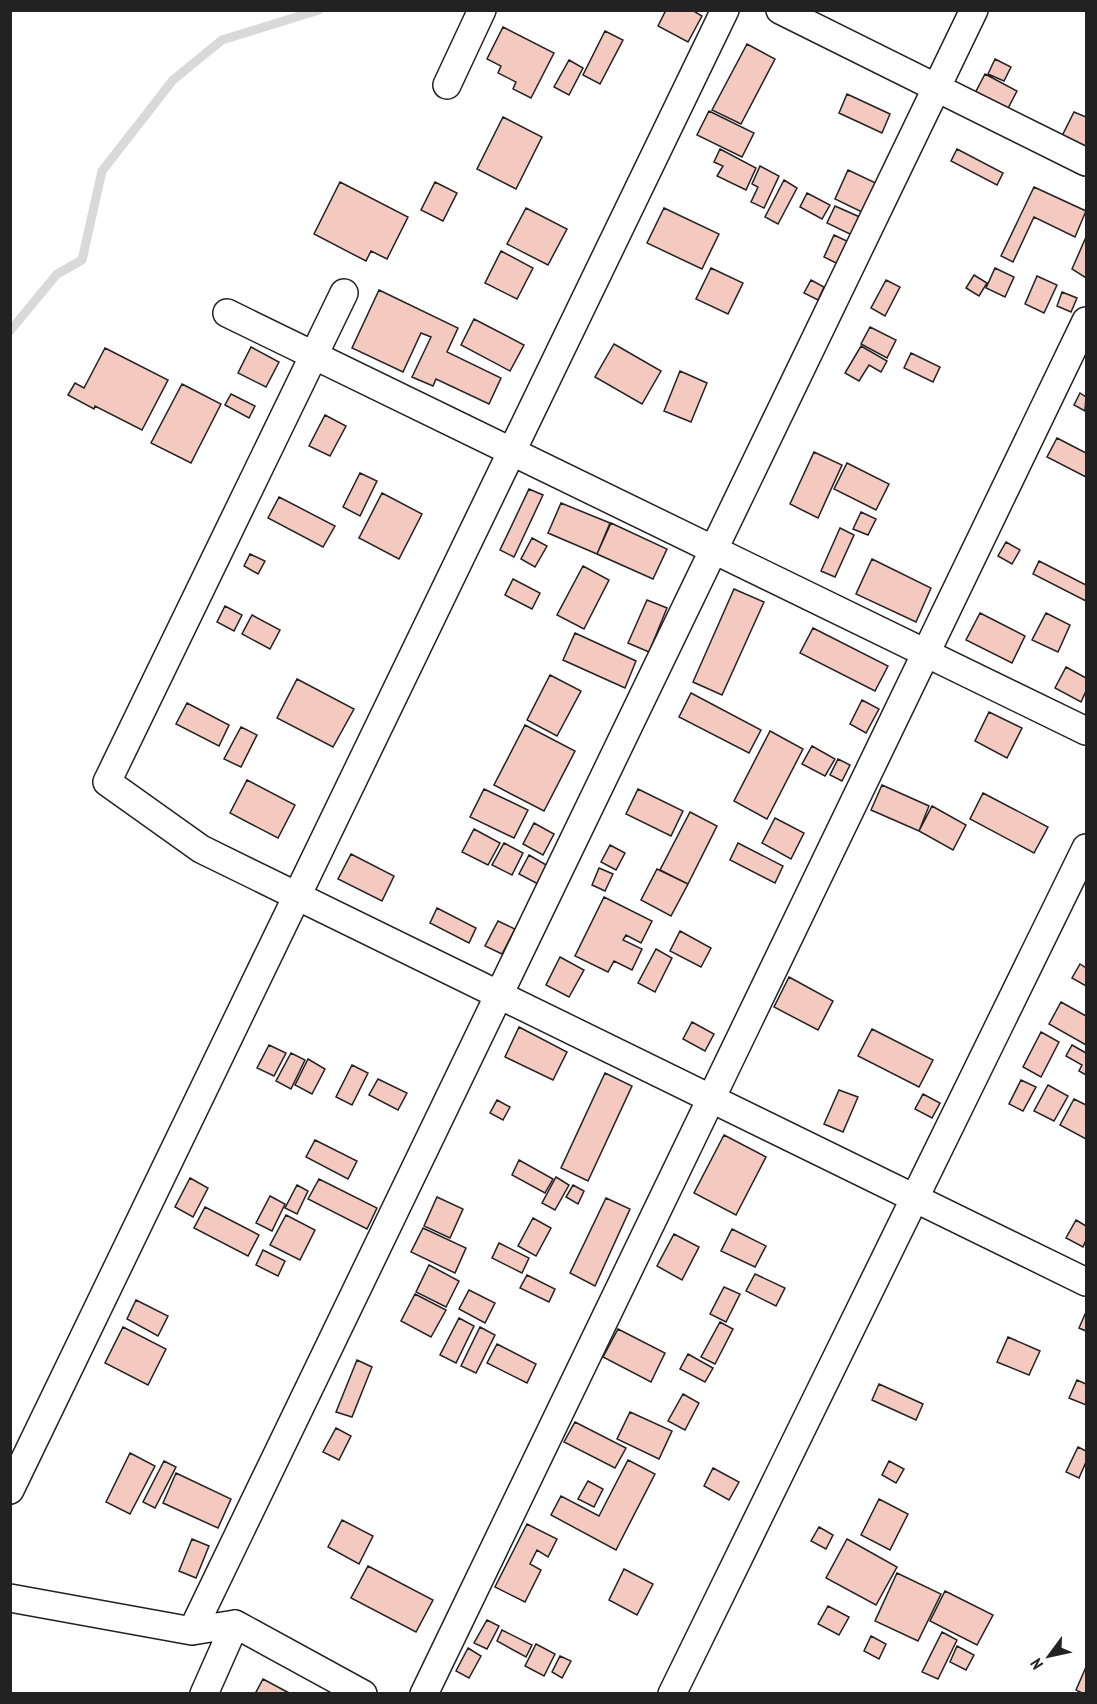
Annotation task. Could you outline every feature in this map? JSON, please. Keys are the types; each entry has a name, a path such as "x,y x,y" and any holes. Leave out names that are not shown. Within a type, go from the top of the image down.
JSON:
{"street":[{"path":"447,85 482,10"},
{"path":"10,1490 725,10"},
{"path":"780,10 1086,162"},
{"path":"192,1631 974,10"},
{"path":"344,292 106,782 201,849 1086,1282"},
{"path":"227,313 1086,730"},
{"path":"424,1694 1086,321"},
{"path":"672,1694 1086,848"},
{"path":"10,1598 192,1631 235,1624 363,1694"},
{"path":"204,1694 235,1624"}],"building":[{"path":"666,10 692,10 702,16 688,42 658,26"},
{"path":"503,27 554,53 531,98 513,89 516,82 498,73 501,66 487,59"},
{"path":"605,31 623,40 600,84 583,75"},
{"path":"747,44 775,59 741,124 712,110"},
{"path":"995,59 1011,67 1004,81 988,74"},
{"path":"569,60 583,68 569,95 554,87"},
{"path":"985,74 1017,91 1005,114 973,97"},
{"path":"847,94 890,114 882,133 839,113"},
{"path":"709,111 754,133 742,157 697,135"},
{"path":"1074,112 1086,117 1086,156 1059,142"},
{"path":"503,117 542,137 516,189 477,169"},
{"path":"720,149 756,168 746,190 717,176 723,166 714,162"},
{"path":"957,149 1003,173 997,185 951,161"},
{"path":"760,166 779,176 764,208 751,202 758,187 752,184"},
{"path":"848,170 880,185 866,214 835,199"},
{"path":"784,180 797,188 778,224 765,217"},
{"path":"340,182 408,217 387,259 371,251 366,261 314,234"},
{"path":"435,182 457,193 443,221 421,210"},
{"path":"1034,187 1086,211 1075,237 1034,217 1013,262 1001,256"},
{"path":"807,193 830,205 822,219 800,207"},
{"path":"835,206 862,218 854,236 827,223"},
{"path":"526,208 567,229 548,265 507,244"},
{"path":"664,208 719,234 702,269 647,243"},
{"path":"834,235 849,242 838,264 824,257"},
{"path":"1086,237 1086,278 1072,269"},
{"path":"501,251 533,268 517,299 485,283"},
{"path":"711,268 743,283 728,314 696,299"},
{"path":"995,268 1014,277 1005,297 986,288"},
{"path":"974,275 987,283 979,296 966,288"},
{"path":"1037,276 1057,285 1044,313 1025,304"},
{"path":"811,280 824,287 818,300 804,293"},
{"path":"886,280 900,287 885,316 871,308"},
{"path":"379,290 458,328 447,352 501,378 489,404 436,379 433,386 412,377 431,337 421,333 403,372 352,348"},
{"path":"1062,292 1077,298 1071,312 1057,306"},
{"path":"474,319 524,345 510,371 461,345"},
{"path":"870,327 896,340 887,358 861,344"},
{"path":"614,344 661,371 642,404 595,377"},
{"path":"861,346 887,361 881,372 869,365 859,381 845,373"},
{"path":"251,347 279,362 266,387 238,373"},
{"path":"105,348 168,380 142,430 68,395 75,383 84,388"},
{"path":"911,353 940,367 933,382 904,368"},
{"path":"680,371 707,383 691,422 664,411"},
{"path":"182,384 221,404 191,463 151,443"},
{"path":"1080,393 1086,397 1085,411 1074,405"},
{"path":"231,394 255,406 249,418 225,405"},
{"path":"325,415 346,426 330,456 309,446"},
{"path":"1057,438 1086,453 1086,477 1047,457"},
{"path":"814,452 842,465 818,518 790,504"},
{"path":"847,463 889,484 876,510 834,489"},
{"path":"360,473 377,481 360,516 343,507"},
{"path":"529,489 543,495 514,557 500,550"},
{"path":"382,493 422,514 399,559 359,538"},
{"path":"279,497 335,526 323,547 268,518"},
{"path":"561,503 610,523 597,554 548,533"},
{"path":"861,512 876,519 868,535 853,529"},
{"path":"611,523 667,549 653,579 597,554"},
{"path":"840,528 854,535 835,577 821,571"},
{"path":"532,538 547,546 535,567 521,559"},
{"path":"1006,542 1020,550 1012,564 998,556"},
{"path":"250,554 265,561 258,574 244,566"},
{"path":"872,559 931,588 916,622 856,594"},
{"path":"1039,561 1086,585 1086,601 1033,574"},
{"path":"583,566 609,580 584,629 557,615"},
{"path":"513,579 540,593 532,609 505,595"},
{"path":"734,589 764,602 722,695 693,682"},
{"path":"647,600 667,608 649,652 628,643"},
{"path":"225,606 242,615 234,631 217,622"},
{"path":"980,613 1025,636 1012,663 966,640"},
{"path":"1046,613 1070,625 1058,652 1032,640"},
{"path":"252,615 280,630 270,649 242,634"},
{"path":"813,628 888,666 875,691 800,653"},
{"path":"575,633 636,661 625,688 563,660"},
{"path":"1066,667 1086,678 1086,691 1081,702 1055,688"},
{"path":"550,675 581,691 557,736 527,720"},
{"path":"297,679 354,709 333,747 277,718"},
{"path":"691,693 761,730 749,753 679,717"},
{"path":"862,700 879,709 866,733 850,724"},
{"path":"187,703 229,725 219,746 176,724"},
{"path":"989,712 1022,728 1007,758 975,741"},
{"path":"525,725 575,751 544,811 494,785"},
{"path":"241,727 257,735 241,767 224,759"},
{"path":"770,731 803,749 767,819 734,801"},
{"path":"812,746 835,759 825,776 802,764"},
{"path":"838,759 850,765 842,781 830,775"},
{"path":"247,780 295,805 278,838 230,813"},
{"path":"882,785 929,806 919,831 871,810"},
{"path":"484,789 528,810 514,838 470,817"},
{"path":"638,789 683,811 671,836 626,814"},
{"path":"983,793 1048,827 1034,853 970,819"},
{"path":"932,806 966,825 953,850 919,831"},
{"path":"690,812 717,826 688,884 660,870"},
{"path":"775,818 804,833 791,859 762,843"},
{"path":"534,823 554,834 543,855 523,844"},
{"path":"474,829 500,843 488,865 462,852"},
{"path":"504,843 523,853 512,875 492,865"},
{"path":"738,843 783,866 775,883 730,860"},
{"path":"610,845 625,853 616,870 601,862"},
{"path":"351,854 394,876 382,901 338,879"},
{"path":"529,855 548,866 538,884 519,874"},
{"path":"599,868 613,874 605,891 592,885"},
{"path":"657,869 688,884 671,916 641,900"},
{"path":"604,897 652,921 641,943 626,935 623,940 642,949 632,970 614,961 608,972 575,956"},
{"path":"437,908 476,928 469,943 430,923"},
{"path":"498,921 515,929 502,954 485,946"},
{"path":"680,931 711,948 701,967 670,951"},
{"path":"656,949 672,958 655,992 638,983"},
{"path":"560,957 584,970 569,997 546,985"},
{"path":"1080,964 1086,968 1086,986 1072,978"},
{"path":"789,977 833,1001 818,1030 774,1007"},
{"path":"1061,1002 1086,1016 1086,1045 1049,1024"},
{"path":"692,1022 714,1034 705,1051 683,1039"},
{"path":"519,1027 567,1052 553,1080 505,1057"},
{"path":"872,1029 933,1060 919,1087 858,1056"},
{"path":"1041,1032 1059,1042 1041,1077 1023,1067"},
{"path":"269,1045 286,1053 274,1076 257,1068"},
{"path":"1072,1045 1086,1053 1086,1075 1079,1071 1082,1065 1066,1056"},
{"path":"291,1053 305,1060 291,1089 276,1081"},
{"path":"308,1059 325,1069 312,1094 295,1085"},
{"path":"352,1065 368,1073 352,1105 336,1097"},
{"path":"605,1073 632,1086 588,1181 561,1168"},
{"path":"378,1079 407,1093 398,1110 369,1095"},
{"path":"1021,1080 1036,1087 1023,1111 1009,1104"},
{"path":"1048,1085 1068,1096 1054,1121 1034,1111"},
{"path":"839,1090 858,1097 843,1132 824,1124"},
{"path":"923,1094 940,1103 932,1118 915,1109"},
{"path":"1074,1099 1086,1105 1086,1139 1060,1125"},
{"path":"497,1100 510,1107 503,1120 490,1113"},
{"path":"724,1135 766,1157 736,1215 694,1193"},
{"path":"315,1140 357,1161 348,1179 306,1157"},
{"path":"519,1160 553,1179 545,1193 512,1175"},
{"path":"556,1177 569,1185 555,1210 542,1203"},
{"path":"190,1178 208,1188 193,1217 175,1207"},
{"path":"319,1179 377,1208 367,1229 308,1199"},
{"path":"297,1185 308,1191 297,1214 285,1208"},
{"path":"573,1185 584,1191 578,1204 566,1197"},
{"path":"270,1196 285,1204 272,1231 256,1223"},
{"path":"437,1197 463,1209 450,1238 424,1226"},
{"path":"606,1198 630,1209 595,1286 570,1273"},
{"path":"205,1207 259,1235 248,1256 194,1228"},
{"path":"286,1215 315,1230 300,1260 270,1245"},
{"path":"533,1218 551,1228 536,1256 518,1246"},
{"path":"1076,1220 1086,1226 1086,1240 1083,1247 1066,1238"},
{"path":"423,1228 466,1248 455,1273 411,1252"},
{"path":"732,1229 766,1246 755,1267 721,1251"},
{"path":"674,1234 699,1247 682,1280 657,1266"},
{"path":"499,1243 529,1258 522,1273 492,1258"},
{"path":"263,1250 285,1261 278,1276 256,1265"},
{"path":"429,1265 459,1281 446,1307 416,1292"},
{"path":"755,1274 785,1288 776,1306 746,1291"},
{"path":"527,1275 555,1289 549,1302 520,1288"},
{"path":"724,1287 740,1294 726,1322 710,1314"},
{"path":"469,1290 495,1303 485,1323 459,1309"},
{"path":"415,1294 446,1310 431,1337 401,1321"},
{"path":"136,1300 168,1316 158,1336 127,1319"},
{"path":"1086,1312 1086,1331 1079,1328"},
{"path":"459,1318 474,1326 456,1363 440,1355"},
{"path":"720,1322 733,1329 715,1364 701,1357"},
{"path":"123,1327 166,1349 148,1385 105,1363"},
{"path":"480,1327 495,1335 476,1373 461,1366"},
{"path":"618,1329 665,1353 651,1382 603,1357"},
{"path":"1008,1337 1040,1351 1029,1375 997,1362"},
{"path":"497,1344 536,1364 527,1383 487,1363"},
{"path":"688,1354 713,1368 705,1382 680,1369"},
{"path":"357,1360 372,1367 352,1417 336,1412"},
{"path":"1077,1380 1086,1384 1086,1405 1069,1398"},
{"path":"879,1384 923,1404 916,1420 872,1400"},
{"path":"683,1394 699,1403 685,1430 668,1421"},
{"path":"630,1412 672,1431 659,1459 617,1439"},
{"path":"575,1422 626,1448 615,1468 564,1442"},
{"path":"336,1428 351,1436 339,1460 323,1452"},
{"path":"1078,1447 1086,1451 1086,1462 1079,1478 1066,1472"},
{"path":"130,1453 155,1466 130,1514 106,1502"},
{"path":"628,1460 655,1474 616,1550 551,1515 561,1496 599,1516"},
{"path":"164,1461 176,1467 155,1508 143,1502"},
{"path":"889,1461 904,1469 896,1483 882,1475"},
{"path":"713,1468 739,1482 729,1500 704,1486"},
{"path":"176,1473 231,1499 218,1528 163,1503"},
{"path":"588,1481 603,1489 594,1507 578,1499"},
{"path":"879,1499 908,1514 890,1550 861,1535"},
{"path":"342,1520 373,1536 359,1564 328,1547"},
{"path":"527,1524 557,1539 548,1557 537,1550 530,1564 541,1570 525,1602 495,1587"},
{"path":"819,1527 833,1535 826,1549 811,1541"},
{"path":"192,1539 209,1546 196,1578 179,1571"},
{"path":"847,1539 897,1567 876,1605 826,1578"},
{"path":"368,1566 433,1600 416,1632 351,1598"},
{"path":"624,1569 653,1584 637,1615 609,1600"},
{"path":"897,1573 941,1594 918,1641 875,1621"},
{"path":"945,1591 993,1615 977,1645 930,1621"},
{"path":"828,1606 849,1617 839,1635 818,1624"},
{"path":"487,1620 499,1626 487,1649 474,1643"},
{"path":"502,1630 532,1645 526,1657 497,1641"},
{"path":"942,1632 957,1640 938,1679 922,1672"},
{"path":"871,1636 886,1644 879,1659 864,1651"},
{"path":"536,1644 555,1654 544,1676 525,1666"},
{"path":"957,1646 974,1655 966,1670 950,1662"},
{"path":"468,1648 481,1656 469,1678 456,1671"},
{"path":"560,1656 571,1661 562,1678 552,1672"},
{"path":"1086,1667 1086,1694 1084,1694 1076,1690"},
{"path":"263,1679 291,1694 255,1694"}],"waterway":[{"path":"10,331 57,274 82,260 102,171 173,80 222,40 319,10"}]}
